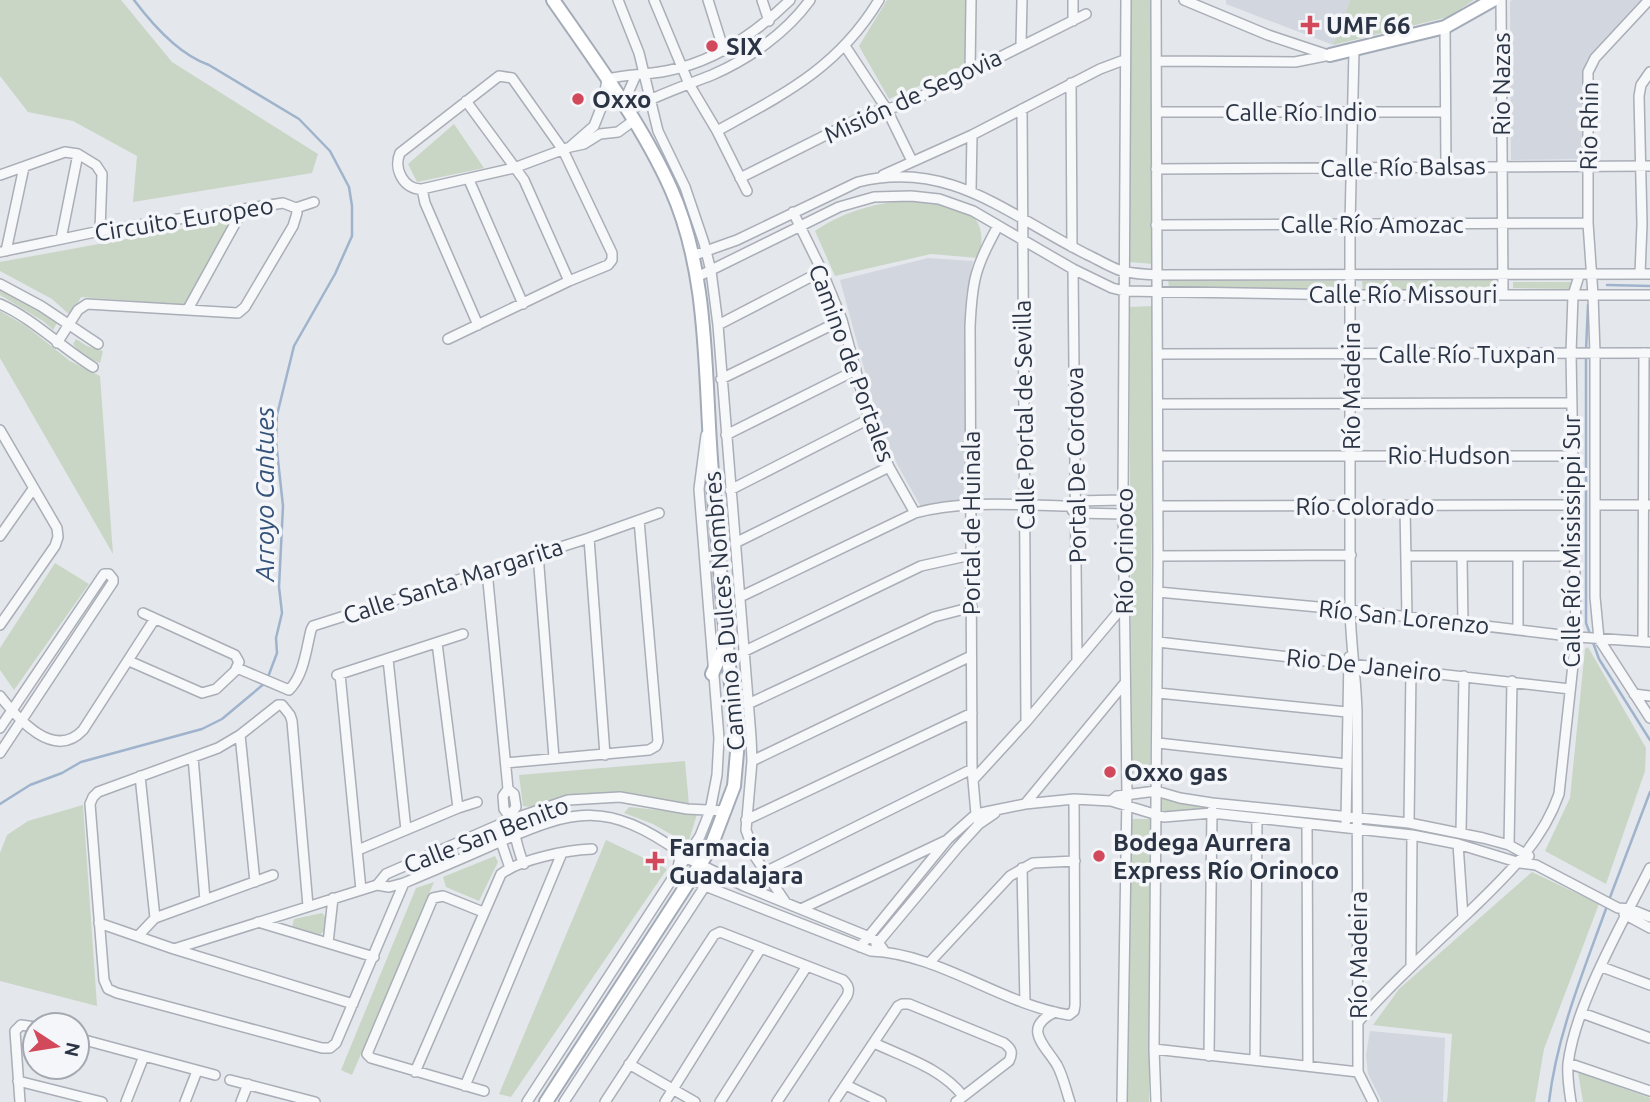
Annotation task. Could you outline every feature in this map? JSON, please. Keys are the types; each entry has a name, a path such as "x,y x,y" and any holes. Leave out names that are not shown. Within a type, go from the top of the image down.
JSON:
{"main road":[{"name":"Camino a Dulces Nombres","path":"546,1102 710,849 734,786 737,752 697,277 692,256 671,189 628,112 553,0"},
{"path":"1330,55 1445,27 1493,0"},
{"path":"712,674 727,644"}],"street":[{"name":"Camino a Dulces Nombres","path":"618,0 658,131 685,187 711,271 718,325 752,761 746,820"},
{"path":"654,0 688,83 717,131 747,191"},
{"path":"708,0 724,51"},
{"path":"762,0 769,21"},
{"path":"448,339 608,265 612,257 567,148 512,78 499,76 404,150 397,160 405,184 413,189 422,189 514,168 567,148 584,144 597,130 607,79 681,68 710,58 769,21 790,0"},
{"path":"628,112 650,99 734,65 781,31 810,0"},
{"path":"717,131 814,74 845,46 878,0"},
{"path":"970,72 971,0"},
{"path":"1021,46 1022,0"},
{"path":"1073,0 1073,21"},
{"name":"Río Orinoco","path":"1122,1102 1127,806 1123,514 1126,0"},
{"name":"Río Orinoco","path":"1156,0 1156,1102"},
{"path":"1184,0 1268,35 1330,55"},
{"name":"Rio Nazas","path":"1501,0 1503,295"},
{"name":"Rio Rhin","path":"1596,638 1591,353 1594,295 1588,223 1588,79 1591,65 1649,0"},
{"name":"Misión de Segovia","path":"740,178 872,112 904,105 1086,14"},
{"path":"1445,27 1446,167"},
{"path":"845,46 886,108 912,161"},
{"name":"Río Madeira","path":"1354,50 1350,224 1352,742 1358,824 1358,1072 1373,1102"},
{"path":"1157,61 1295,62 1330,55"},
{"path":"692,256 737,240 793,212 972,135 1071,83 1125,60"},
{"path":"1645,274 1646,224 1639,166 1639,96 1650,72"},
{"path":"597,130 618,132 641,75"},
{"path":"1071,83 1072,247"},
{"path":"466,101 524,180 569,281"},
{"name":"Calle Portal de Sevilla","path":"1022,109 1026,722"},
{"name":"Calle Río Indio","path":"1157,112 1445,112"},
{"path":"971,190 972,135"},
{"path":"0,175 65,152 78,155 96,165 102,174 100,231"},
{"path":"61,239 78,155"},
{"name":"Calle Río Balsas","path":"1157,169 1650,166"},
{"path":"3,251 24,167"},
{"path":"876,178 929,178 971,190 1072,247 1124,272"},
{"path":"469,180 523,303"},
{"path":"858,183 863,198"},
{"path":"422,189 425,204 478,325"},
{"name":"Calle Río Missouri","path":"697,277 839,207 863,198 901,196 939,199 973,211 1073,269 1111,288 1124,291 1351,295 1650,295"},
{"path":"296,208 314,202"},
{"name":"Circuito Europeo","path":"3,251 100,231 283,203 296,208 298,213 293,226 241,311 235,313 93,303 82,306 57,343"},
{"path":"188,309 242,211"},
{"name":"Camino de Portales","path":"793,212 842,320 869,419 889,467 915,513"},
{"name":"Calle Río Amozac","path":"1156,225 1588,223"},
{"name":"Portal de Huinala","path":"979,824 972,769 970,327 977,266 998,226"},
{"name":"Portal De Cordova","path":"1073,269 1073,504 1077,513 1077,661"},
{"path":"718,325 822,271"},
{"name":"Calle Río Missouri","path":"1124,272 1157,275 1645,274"},
{"name":"Calle Río Mississippi Sur","path":"1358,1022 1411,966 1520,863 1554,808 1559,794 1577,637 1571,403 1573,295 1579,276"},
{"path":"0,284 41,306 98,344"},
{"path":"0,304 25,318 93,367"},
{"path":"721,379 842,320"},
{"path":"1647,353 1647,642"},
{"name":"Calle Río Tuxpan","path":"1158,354 1647,353"},
{"path":"726,435 856,370"},
{"path":"1158,404 1571,403"},
{"path":"527,1102 687,858 710,811 719,757 699,489 709,418"},
{"path":"730,489 869,419"},
{"path":"0,430 57,528 58,537 55,546 0,625"},
{"name":"Rio Hudson","path":"1158,456 1573,456"},
{"path":"735,543 889,467"},
{"path":"0,536 33,489"},
{"path":"740,597 915,513 950,506 1073,504 1123,500"},
{"path":"1595,505 1647,504"},
{"name":"Río Colorado","path":"1158,506 1572,505"},
{"path":"1405,506 1407,617"},
{"name":"Calle Santa Margarita","path":"237,668 289,690 296,682 313,626 659,513"},
{"path":"1077,513 1123,514"},
{"path":"506,763 654,749 658,741 639,520"},
{"path":"589,538 605,755"},
{"path":"538,554 554,758"},
{"path":"743,652 921,566 971,555"},
{"path":"1158,556 1351,555"},
{"path":"1406,556 1574,556"},
{"path":"1462,556 1463,624"},
{"path":"1518,556 1518,630"},
{"path":"487,571 508,789 514,794 516,807 510,817 513,835 524,864"},
{"path":"0,728 103,574 111,576 0,753"},
{"name":"Río San Lorenzo","path":"1158,592 1350,610 1577,637 1647,642"},
{"path":"973,780 1026,722 1125,604"},
{"path":"748,704 934,617 972,607"},
{"path":"129,662 202,693 216,689 237,668 239,662 235,655 143,613"},
{"path":"0,696 29,729 59,741 74,739 129,662 154,620"},
{"path":"361,890 338,674 463,634"},
{"path":"1596,638 1650,718"},
{"name":"Rio De Janeiro","path":"1158,642 1570,689"},
{"path":"436,643 458,808"},
{"path":"752,761 971,656"},
{"path":"388,659 406,830"},
{"name":"Río Madeira","path":"1346,822 1347,764 1352,742 1347,712 1352,663"},
{"path":"1409,823 1411,670"},
{"path":"1461,832 1464,676"},
{"path":"1509,845 1512,681"},
{"path":"1025,803 1124,684"},
{"path":"1158,693 1347,712"},
{"path":"1633,694 1650,696"},
{"path":"308,906 292,721 282,705 278,705 240,735 218,748 99,792 93,797 90,804 99,923 104,980 108,989 330,1048 336,1043 404,883"},
{"path":"786,903 765,872 749,841 746,820 972,713"},
{"path":"240,735 255,882"},
{"path":"1158,743 1347,764"},
{"path":"193,757 205,900"},
{"path":"765,872 972,769"},
{"path":"141,776 155,918"},
{"path":"1111,801 1117,796 1156,791 1257,819 1307,824 1346,822"},
{"name":"Calle San Benito","path":"377,885 386,874 496,827 510,817 554,804 595,797 620,797 726,811"},
{"path":"678,872 705,886 860,947 929,963 1025,1003 1069,1015 1074,1011 1074,799"},
{"path":"860,947 948,839 976,814 1025,803 1074,799 1111,801 1164,817 1212,808 1346,822 1458,844 1520,863 1536,865 1616,906 1650,928"},
{"path":"358,850 477,802"},
{"path":"1209,1056 1212,808"},
{"path":"871,951 958,846 979,824 1000,810"},
{"name":"Calle San Benito","path":"174,950 377,885 388,887 404,883 513,835 565,817 586,815 612,818 650,833 681,853 678,872"},
{"path":"1255,1060 1257,819"},
{"path":"1358,824 1409,823 1461,832 1528,853 1536,865"},
{"path":"1307,824 1308,1066"},
{"path":"496,827 507,870"},
{"path":"1411,966 1412,835"},
{"path":"801,909 948,839"},
{"path":"1458,844 1463,917"},
{"path":"415,1072 498,878 507,870 524,864 562,853 592,849"},
{"path":"465,1086 562,853"},
{"path":"687,858 867,936 878,942 885,952"},
{"path":"929,963 1001,884 1022,868 1046,861 1075,861"},
{"path":"1022,868 1025,1003"},
{"path":"1571,1102 1568,1062 1582,1013 1650,868"},
{"path":"138,936 155,918 273,875"},
{"path":"564,1102 705,886"},
{"path":"483,912 443,896 435,896 368,1054 371,1058 484,1091"},
{"path":"328,943 333,898"},
{"path":"1628,913 1650,917"},
{"path":"257,922 374,957"},
{"path":"99,923 174,950 353,1004"},
{"path":"605,1102 714,935 720,932 843,980 849,990 777,1102"},
{"path":"665,1102 761,948"},
{"path":"720,1102 807,966"},
{"path":"1602,967 1650,985"},
{"path":"834,1102 874,1043 902,1004 909,1004 1004,1043 1012,1054 1009,1061 959,1099 947,1078 874,1043"},
{"path":"1055,1012 1040,1020 1037,1034 1048,1055 1058,1066 1070,1102"},
{"path":"1582,1013 1650,1038"},
{"path":"20,1102 14,1037 18,1027 21,1026"},
{"path":"91,1042 215,1075"},
{"path":"1154,1049 1358,1072"},
{"path":"126,1102 144,1056"},
{"path":"1568,1062 1650,1091"},
{"path":"629,1064 695,1102"},
{"path":"185,1102 197,1071"},
{"path":"230,1080 315,1102"},
{"path":"18,1081 102,1102"},
{"path":"241,1102 248,1084"},
{"path":"846,1085 881,1102"}],"shaded area":[{"name":"UMF 66","path":"1226,0 1350,0 1333,45 1226,4"},
{"path":"1512,0 1644,0 1586,61 1584,159 1511,160"},
{"path":"928,258 973,261 966,295 966,499 921,507 897,464 878,419 840,280"},
{"path":"1370,1031 1445,1038 1443,1102 1382,1102 1368,1074 1366,1055"}],"green space":[{"path":"0,0 121,0 172,62 318,154 312,173 133,202 137,156 73,121 28,112 0,76"},
{"path":"887,0 968,0 967,65 889,99 859,46"},
{"path":"1131,0 1152,0 1153,264 1129,262"},
{"path":"1350,0 1474,0 1448,17 1333,45"},
{"path":"454,124 484,168 417,182 408,164"},
{"path":"914,199 955,207 975,218 980,228 981,241 978,258 931,254 835,276 815,231 862,209"},
{"path":"236,219 188,305 81,297 71,316 52,299 0,271 0,262"},
{"path":"1168,280 1347,281 1348,289 1169,287"},
{"path":"1493,280 1493,291 1363,290 1362,281"},
{"path":"1513,282 1575,282 1570,289 1513,288"},
{"path":"0,286 57,323 53,330 0,295"},
{"path":"1153,306 1150,780 1132,781 1129,307"},
{"path":"0,311 26,326 70,361 100,376 113,554 0,358"},
{"path":"76,339 103,351 100,363 82,355 73,344"},
{"path":"55,563 89,584 14,690 0,670 0,648"},
{"path":"1588,647 1646,748 1645,771 1606,884 1545,851 1570,798 1585,649"},
{"path":"685,761 689,805 633,796 589,794 568,795 536,806 523,806 519,775"},
{"path":"1160,794 1203,808 1160,814"},
{"path":"83,805 97,1006 0,981 0,853 7,835 28,821"},
{"path":"629,807 697,814 688,844 653,824 624,813"},
{"path":"1131,819 1150,819 1149,1102 1128,1102"},
{"path":"606,840 667,869 511,1097 499,1094"},
{"path":"495,856 498,862 479,901 446,887 443,877"},
{"path":"1532,872 1599,904 1544,1049 1535,1102 1447,1102 1452,1034 1373,1025 1399,989"},
{"path":"434,882 352,1075 341,1070 416,888"},
{"path":"322,913 326,924 320,935 292,928 294,919"},
{"path":"1578,1072 1650,1098 1650,1102 1583,1102"}],"waterway":[{"name":"Arroyo Cantues","path":"134,0 158,28 188,54 299,119 330,151 349,187 352,236 335,274 294,346 277,415 276,442 283,506 279,587 282,613 276,638 277,653 268,677"},
{"path":"1607,285 1650,286"},
{"path":"1586,350 1588,305"},
{"path":"1586,357 1586,623 1599,659 1650,740"},
{"name":"Arroyo Cantues","path":"0,804 30,785 62,773 81,762 202,729 222,719 265,683"},
{"path":"1609,900 1650,792"},
{"path":"1549,1102 1565,1027 1607,906"}],"place":[{"name":"UMF 66","path":"1310,25"},
{"name":"SIX","path":"712,46"},
{"name":"Oxxo","path":"578,99"},
{"name":"Oxxo gas","path":"1110,772"},
{"name":"Bodega Aurrera Express Río Orinoco","path":"1099,856"},
{"name":"Farmacia Guadalajara","path":"655,861"}]}
